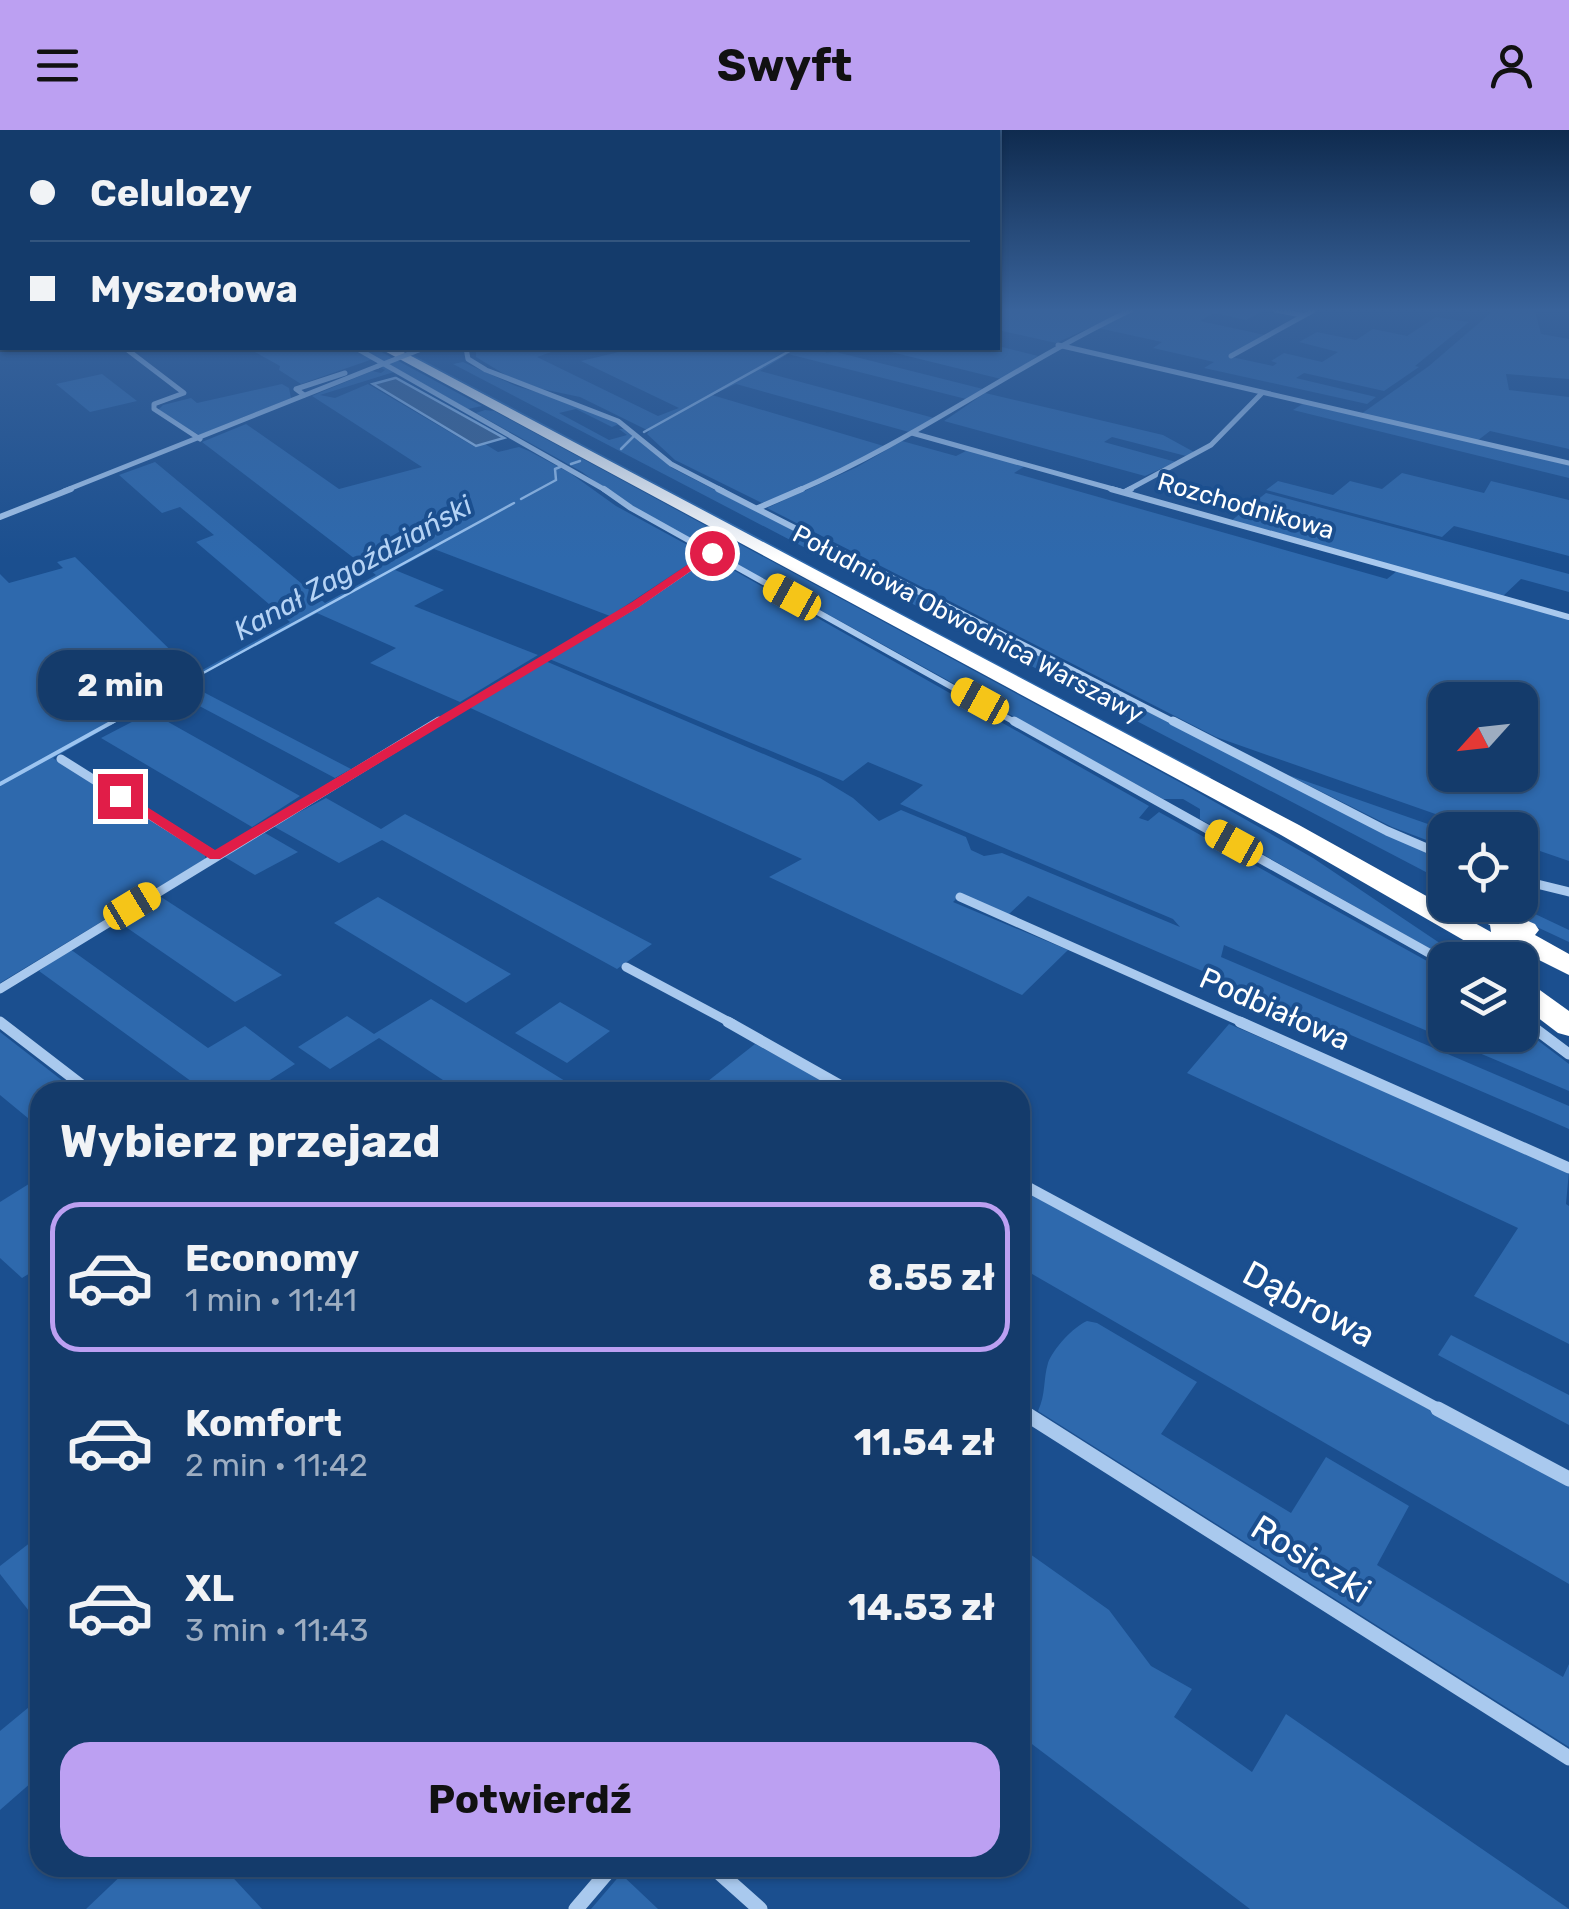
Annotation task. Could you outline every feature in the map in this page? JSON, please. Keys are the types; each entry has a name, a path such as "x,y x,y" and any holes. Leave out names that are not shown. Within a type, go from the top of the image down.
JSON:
{"highway":[{"name":"Południowa Obwodnica Warszawy","path":"448,393 1290,830 1488,942"},
{"name":"Południowa Obwodnica Warszawy","path":"492,393 1428,886"},
{"path":"1290,830 1452,942"},
{"path":"1495,922 1569,966"},
{"path":"1505,922 1569,950"},
{"name":"Południowa Obwodnica Warszawy","path":"1538,971 1569,990"},
{"path":"1538,1003 1569,1026"}],"street":[{"path":"184,393 152,406 200,439"},
{"path":"0,517 305,396 301,393"},
{"path":"440,393 712,553 1428,953"},
{"path":"545,393 621,422 669,464 1376,826 1428,849"},
{"path":"757,508 854,467 979,393"},
{"path":"1262,393 1569,464"},
{"path":"1124,492 1210,445 1262,393"},
{"name":"Rozchodnikowa","path":"912,433 1569,618"},
{"path":"0,989 636,604 712,553"},
{"path":"61,759 215,856"},
{"path":"1538,884 1569,892"},
{"name":"Podbiałowa","path":"960,896 1569,1168"},
{"path":"626,967 837,1082"},
{"path":"0,1022 78,1082"},
{"path":"1538,1031 1569,1054"},
{"name":"Dąbrowa","path":"1030,1188 1569,1478"},
{"name":"Rosiczki","path":"1030,1416 1569,1758"},
{"path":"576,1909 603,1877"},
{"path":"724,1877 760,1909"}],"shaded area":[{"path":"67,393 127,393 137,401 90,412"},
{"path":"242,393 290,393 291,398 199,435 158,410 191,398 197,403"},
{"path":"383,393 475,447 485,444 498,452 519,447 529,451 570,473 616,506 704,554 610,616 434,549 395,570 444,590 414,606 538,655 460,702 370,663 396,648 317,613 186,683 351,769 335,778 171,691 53,758 205,854 205,859 0,983 0,574 9,583 63,568 57,562 75,557 195,674 290,622 196,542 214,535 180,507 162,513 119,475 155,462 325,603 376,575 202,442 246,424 339,489 422,467 312,396"},
{"path":"388,393 422,393 504,438 476,446"},
{"path":"440,393 458,393 482,406 468,409"},
{"path":"480,393 1211,777 1206,779"},
{"path":"509,393 540,393 577,404 619,424 612,427 576,409 559,413 609,440 627,435 619,429 625,429 672,468 1428,852 1428,873"},
{"path":"561,393 611,393 658,416 679,408 648,393 716,393 712,395 887,447 838,473 762,503 675,460 647,434 649,431 580,397"},
{"path":"769,393 842,393 934,418 909,432"},
{"path":"942,393 976,393 966,399"},
{"path":"985,393 1163,435 1194,452 1186,456 1112,437 1104,442 1176,462 1145,476 944,421"},
{"path":"1317,393 1376,397 1367,404"},
{"path":"1391,393 1535,393 1569,397 1569,449 1490,431 1477,441 1361,414"},
{"path":"1304,403 1569,465 1569,478 1293,410"},
{"path":"494,411 1185,785 1313,858 1438,942 1428,942 1428,948 1200,819 1200,809 1183,799 1163,799 617,498 582,472 476,413"},
{"path":"902,441 956,456 968,450 1025,466 1014,473 1387,579 1397,571 1569,618 1569,861 1538,850 1538,812 1430,812 1216,737 767,508 857,467"},
{"path":"1402,473 1484,493 1491,481 1569,500 1569,556 1454,526 1442,537 1266,490 1278,481 1333,495 1350,481 1382,489"},
{"path":"1266,493 1569,574 1569,592 1521,579 1501,598 1231,521"},
{"path":"705,558 712,558 1149,806 1139,818 1148,821 1159,812 1428,962 1428,1031 1224,945 1221,957 1428,1046 1428,1052 1443,1052 1569,1106 1569,1129 1028,896 1008,915 960,895 953,902 1068,950 1022,995 769,877 802,859 466,706 543,660 820,778 853,798 879,821 901,810 966,837 971,850 984,856 1002,853 1180,927 1173,919 900,804 923,785 868,762 843,781 547,658"},
{"path":"151,712 300,796 252,827 101,738"},
{"path":"1288,775 1428,824 1428,841"},
{"path":"326,798 381,829 405,814 652,944 617,969 382,840 339,863 273,826"},
{"path":"265,833 298,852 255,875 223,856"},
{"path":"158,895 282,975 235,1002 120,923 120,916"},
{"path":"378,897 511,974 466,1003 334,923"},
{"path":"1538,915 1569,930 1569,942 1526,922 1538,922"},
{"path":"70,949 208,1048 245,1026 295,1064 267,1082 192,1082 39,971"},
{"path":"431,999 567,1082 446,1082 379,1038 330,1069 298,1047 347,1016 374,1034"},
{"path":"560,1002 610,1031 567,1063 515,1033"},
{"path":"1229,1024 1569,1171 1569,1344 1474,1296 1518,1228 1187,1073"},
{"path":"0,1032 64,1082 30,1082 30,1120 0,1095"},
{"path":"1538,1041 1569,1064 1569,1091 1477,1052 1538,1052"},
{"path":"755,1044 825,1082 707,1082"},
{"path":"30,1183 30,1273 22,1278 0,1258 0,1202"},
{"path":"1030,1193 1569,1485 1569,1584 1030,1273"},
{"path":"1087,1321 1097,1323 1197,1382 1161,1434 1291,1513 1326,1457 1409,1506 1377,1565 1563,1677 1569,1664 1569,1747 1038,1411 1051,1357 1070,1333"},
{"path":"1451,1335 1569,1395 1569,1425 1438,1355"},
{"path":"30,1543 30,1612 0,1574 0,1566"},
{"path":"1030,1554 1109,1610 1151,1666 1192,1689 1174,1717 1252,1772 1286,1714 1569,1909 1250,1909 1030,1743"},
{"path":"30,1706 30,1784 0,1810 0,1731"},
{"path":"120,1877 232,1877 262,1909 86,1909"},
{"path":"618,1877 624,1877 658,1909 591,1909"}],"waterway":[{"name":"Kanał Zagoździański","path":"644,432 714,393"},
{"name":"Kanał Zagoździański","path":"621,449 633,437"},
{"name":"Kanał Zagoździański","path":"571,464 580,461"},
{"name":"Kanał Zagoździański","path":"521,499 556,480 555,469 560,467"},
{"name":"Kanał Zagoździański","path":"110,724 514,503"},
{"name":"Kanał Zagoździański","path":"0,784 114,721"}],"route":[{"path":"120,796 215,856 636,604 712,553"}]}
